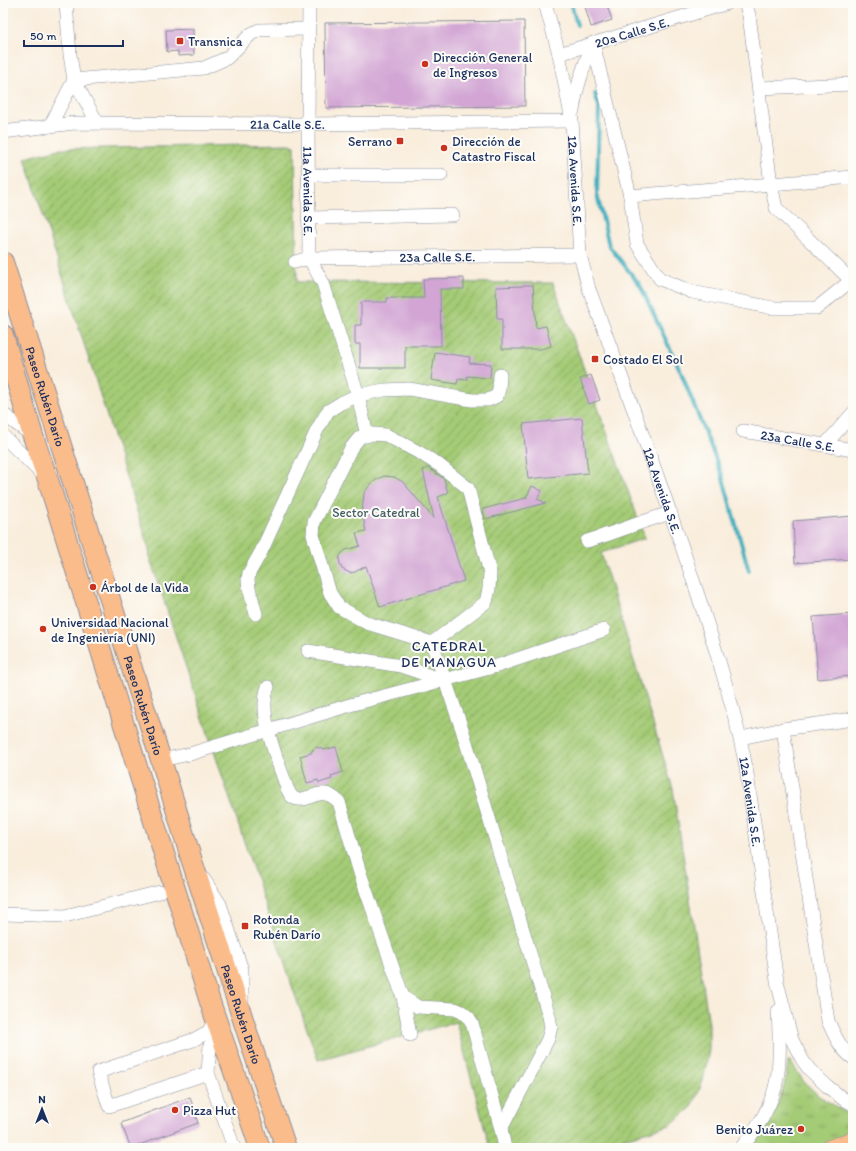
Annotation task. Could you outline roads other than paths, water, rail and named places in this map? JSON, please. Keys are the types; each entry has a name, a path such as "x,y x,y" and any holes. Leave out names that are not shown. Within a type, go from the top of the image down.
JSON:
{"highway":[{"name":"Paseo Rubén Darío","path":"5,272 243,1020 286,1148"},
{"name":"Paseo Rubén Darío","path":"3,335 33,436 210,1002 257,1145"}],"main road":[{"path":"830,1148 853,1140"}],"street":[{"path":"66,3 70,55 74,80 97,122"},
{"name":"11a Avenida S.E.","path":"309,3 309,258"},
{"name":"12a Avenida S.E.","path":"545,3 559,54 572,121 580,255 589,289 671,513 726,685 741,738 752,799 778,981 792,1040 803,1061 827,1086 842,1098 853,1104"},
{"name":"20a Calle S.E.","path":"559,54 728,3"},
{"path":"586,45 630,196 636,244 660,279 692,292 773,308 817,308 852,281 776,208 771,184 749,15 745,3"},
{"path":"74,80 204,68 226,58 250,34 259,30 308,28"},
{"path":"572,121 574,101 585,62 586,45"},
{"path":"50,126 74,80"},
{"path":"759,88 853,84"},
{"name":"21a Calle S.E.","path":"3,132 74,123 97,122 308,124 572,121"},
{"path":"308,175 442,175"},
{"path":"630,196 853,177"},
{"path":"308,218 453,215"},
{"name":"23a Calle S.E.","path":"295,262 309,258 580,255"},
{"path":"309,258 324,283 358,395 368,436"},
{"path":"256,614 249,588 249,573 261,552 317,430 328,411 358,395 384,390 409,389 472,400 488,400 497,396 500,375"},
{"path":"825,445 853,412"},
{"path":"3,414 33,436"},
{"name":"23a Calle S.E.","path":"743,431 853,450"},
{"path":"373,434 386,435 439,465 468,488 490,572 489,589 486,602 432,642 368,623 339,607 330,593 313,535 314,522 351,448 360,437 373,434"},
{"path":"3,436 48,480"},
{"path":"586,541 671,513"},
{"path":"161,760 190,754 350,705 497,666 604,630"},
{"path":"432,642 462,729 549,1016 551,1027 548,1039 501,1129"},
{"path":"308,651 401,666 445,681"},
{"path":"268,687 264,704 268,730 287,788 291,795 294,798 302,799 320,794 326,794 334,797 339,802 360,873 403,997 410,1035"},
{"path":"741,738 783,729 853,719"},
{"path":"783,729 828,1021 835,1037 847,1053 853,1058"},
{"path":"3,914 65,916 160,892"},
{"name":"12a Avenida S.E.","path":"741,1148 753,1133 764,1115 770,1103 778,1078 778,981"},
{"path":"403,997 418,1007 455,1009 462,1012 472,1023 505,1148"},
{"path":"208,1072 109,1106 98,1072 193,1040 208,1032 214,1021 210,1002"},
{"path":"222,1038 210,1045 208,1072 234,1148"}],"waterway":[{"path":"571,3 577,25"},
{"path":"595,94 599,106 597,194 609,246 640,285 680,370 722,475 749,571"}],"place":[{"name":"Transnica","path":"180,41"},
{"name":"Dirección General de Ingresos","path":"425,64"},
{"name":"Serrano","path":"400,141"},
{"name":"Dirección de Catastro Fiscal","path":"444,148"},
{"name":"Costado El Sol","path":"595,359"},
{"name":"Árbol de la Vida","path":"93,587"},
{"name":"Universidad Nacional de Ingeniería (UNI)","path":"43,629"},
{"name":"Rotonda Rubén Darío","path":"245,926"},
{"name":"Pizza Hut","path":"175,1110"},
{"name":"Benito Juárez","path":"801,1129"}],"district":[{"name":"CATEDRAL DE MANAGUA","path":"449,654"}],"park label":[{"name":"Sector Catedral","path":"376,512"}]}
